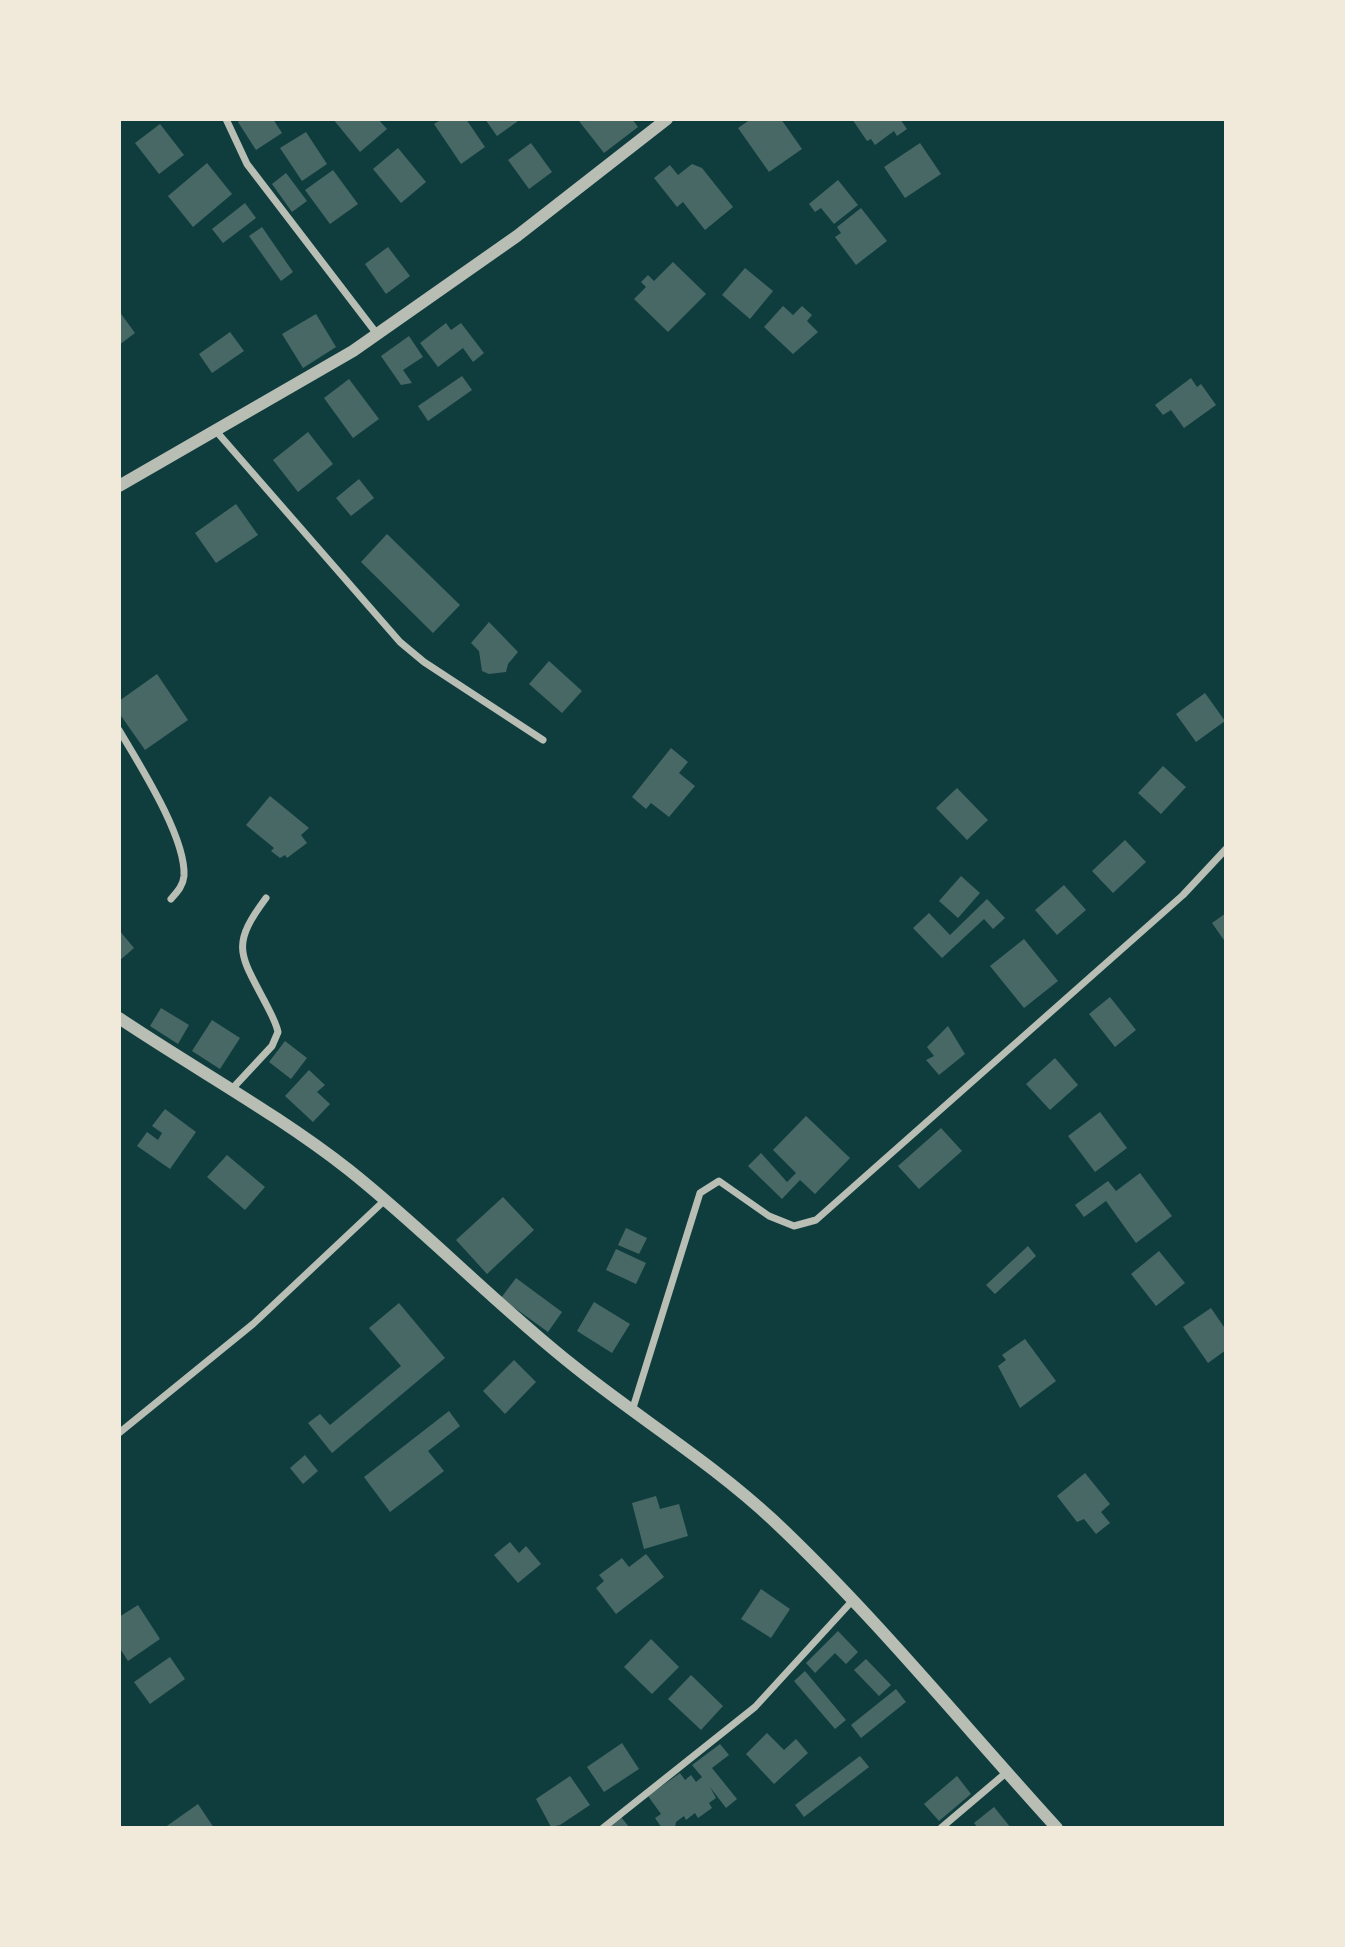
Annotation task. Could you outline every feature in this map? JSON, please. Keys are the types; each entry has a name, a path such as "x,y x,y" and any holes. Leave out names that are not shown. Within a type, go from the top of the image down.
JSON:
{"street":[{"path":"226,119 247,164 377,334"},
{"path":"119,486 377,334 517,236 667,119"},
{"path":"216,431 400,642 432,667 543,740"},
{"path":"119,730 152,784 178,845 184,874 181,887 171,899"},
{"path":"632,1411 700,1193 719,1181 769,1216 794,1226 816,1220 1172,904 1226,849"},
{"path":"231,1090 272,1046 278,1032 245,962 242,943 244,929 266,898"},
{"path":"119,1018 310,1142 385,1200 523,1325 632,1411 726,1479 770,1518 853,1600 1057,1828"},
{"path":"119,1433 253,1324 385,1200"},
{"path":"603,1828 755,1707 853,1600"},
{"path":"941,1828 1007,1772"}],"building":[{"path":"242,119 273,119 282,133 256,150 238,122"},
{"path":"333,119 378,119 387,129 360,152"},
{"path":"442,119 466,119 485,147 461,164 434,124"},
{"path":"485,119 521,119 497,136"},
{"path":"632,119 638,127 604,153 579,121"},
{"path":"751,119 781,119 802,149 769,172 738,128"},
{"path":"852,119 900,119 907,129 897,136 894,131 875,145 871,139 867,141"},
{"path":"160,124 184,155 159,174 135,143"},
{"path":"306,132 327,164 302,181 280,148"},
{"path":"531,143 552,172 529,189 508,160"},
{"path":"920,143 941,174 905,198 884,167"},
{"path":"398,148 426,182 401,203 373,169"},
{"path":"207,163 232,194 193,227 168,196"},
{"path":"692,164 702,168 733,207 705,230 683,202 677,207 654,178 670,165 678,175"},
{"path":"333,170 358,204 330,224 305,190"},
{"path":"286,173 307,201 292,212 272,184"},
{"path":"838,180 858,205 834,224 821,208 815,212 809,204"},
{"path":"245,203 256,218 223,243 212,229"},
{"path":"861,208 887,241 856,265 835,237 841,233 837,227"},
{"path":"262,227 293,272 281,281 249,236"},
{"path":"388,247 410,276 386,294 365,264"},
{"path":"673,262 706,294 668,332 634,299 646,287 641,282 648,275 654,281"},
{"path":"745,268 773,291 750,319 722,295"},
{"path":"783,306 793,315 802,306 812,315 807,321 818,332 793,354 764,327"},
{"path":"119,311 135,333 119,345"},
{"path":"316,314 336,347 303,368 282,334"},
{"path":"446,323 451,330 461,323 484,353 473,362 463,348 438,367 420,343"},
{"path":"230,332 244,351 212,373 199,354"},
{"path":"409,336 423,357 403,370 412,383 401,385 381,356"},
{"path":"462,376 472,390 428,421 418,406"},
{"path":"1191,378 1197,387 1201,384 1216,405 1184,428 1171,410 1163,415 1155,405"},
{"path":"349,379 379,419 353,438 324,398"},
{"path":"308,432 333,464 298,492 273,460"},
{"path":"359,479 374,498 351,516 336,498"},
{"path":"236,504 258,535 216,563 195,533"},
{"path":"387,534 460,605 433,633 361,562"},
{"path":"489,622 518,652 508,664 506,672 489,674 482,671 479,651 471,643"},
{"path":"549,661 582,691 562,713 529,684"},
{"path":"157,674 188,720 145,750 119,713 119,701"},
{"path":"1205,693 1225,721 1196,742 1176,714"},
{"path":"671,748 688,762 679,773 695,786 669,817 651,803 646,809 632,797"},
{"path":"1163,766 1186,787 1161,814 1138,793"},
{"path":"957,788 988,820 967,840 936,808"},
{"path":"270,796 309,828 301,835 307,843 287,858 285,855 280,858 271,851 274,848 246,825"},
{"path":"1125,840 1146,862 1113,893 1092,871"},
{"path":"961,876 980,893 958,918 939,901"},
{"path":"1064,885 1086,910 1057,935 1035,910"},
{"path":"987,899 1005,918 993,929 984,919 942,958 913,928 929,913 950,935"},
{"path":"1226,913 1226,943 1212,923"},
{"path":"119,930 134,948 119,961"},
{"path":"1024,939 1058,981 1024,1008 990,966"},
{"path":"1110,997 1136,1030 1115,1047 1089,1014"},
{"path":"161,1008 189,1025 178,1044 150,1026"},
{"path":"212,1020 240,1038 220,1069 192,1051"},
{"path":"948,1026 965,1054 939,1075 926,1060 934,1056 927,1047"},
{"path":"285,1041 307,1058 291,1079 269,1062"},
{"path":"1055,1058 1078,1085 1050,1110 1026,1084"},
{"path":"309,1070 325,1085 317,1092 330,1104 313,1122 285,1096"},
{"path":"165,1109 196,1132 170,1169 137,1146 147,1132 158,1140 162,1133 152,1126"},
{"path":"1100,1112 1127,1148 1095,1172 1068,1136"},
{"path":"806,1116 850,1158 815,1194 800,1180 782,1199 748,1166 761,1153 787,1182 796,1173 773,1150"},
{"path":"941,1128 962,1151 919,1189 898,1166"},
{"path":"227,1155 265,1187 245,1210 207,1177"},
{"path":"1140,1173 1172,1216 1136,1243 1106,1201 1084,1217 1075,1205 1108,1181 1116,1191"},
{"path":"503,1197 534,1230 487,1274 456,1240"},
{"path":"626,1228 647,1238 639,1254 618,1245"},
{"path":"1028,1246 1036,1256 995,1294 986,1285"},
{"path":"616,1249 646,1263 636,1284 606,1270"},
{"path":"1159,1251 1185,1283 1156,1306 1131,1274"},
{"path":"516,1278 562,1312 548,1332 501,1298"},
{"path":"594,1302 630,1324 612,1353 577,1331"},
{"path":"399,1303 445,1358 332,1453 308,1423 320,1414 330,1425 401,1366 369,1328"},
{"path":"1211,1308 1226,1330 1226,1350 1208,1363 1183,1327"},
{"path":"1025,1339 1056,1381 1020,1408 998,1366 1006,1360 1002,1355"},
{"path":"514,1360 536,1382 505,1414 483,1391"},
{"path":"449,1411 460,1426 428,1451 444,1471 390,1512 364,1477"},
{"path":"305,1455 318,1471 303,1484 290,1468"},
{"path":"1085,1473 1110,1504 1101,1512 1110,1523 1096,1534 1084,1519 1077,1522 1057,1496"},
{"path":"656,1496 660,1509 679,1504 688,1536 644,1549 632,1503"},
{"path":"510,1542 519,1553 526,1546 541,1564 518,1583 494,1555"},
{"path":"646,1554 664,1577 616,1614 596,1588 604,1581 599,1575 622,1558 629,1567"},
{"path":"761,1589 790,1609 771,1638 741,1619"},
{"path":"138,1605 160,1639 128,1661 119,1647 119,1617"},
{"path":"838,1631 858,1652 846,1664 835,1653 815,1673 806,1663"},
{"path":"651,1639 679,1667 652,1694 624,1667"},
{"path":"170,1657 185,1679 150,1704 134,1682"},
{"path":"866,1659 891,1685 879,1696 854,1670"},
{"path":"805,1671 846,1720 835,1729 794,1681"},
{"path":"691,1675 723,1706 701,1730 668,1699"},
{"path":"896,1689 906,1702 861,1738 851,1725"},
{"path":"767,1733 784,1750 796,1739 808,1753 774,1784 746,1754"},
{"path":"622,1743 639,1769 604,1792 587,1767"},
{"path":"720,1744 729,1755 712,1768 737,1799 726,1808 710,1787 716,1798 709,1803 712,1808 698,1818 695,1813 686,1820 684,1816 676,1822 675,1828 662,1828 655,1818 661,1814 648,1796 680,1773 685,1780 691,1775 696,1782 702,1777 692,1765"},
{"path":"860,1756 869,1767 804,1817 795,1805"},
{"path":"570,1776 590,1805 560,1825 551,1827 536,1799"},
{"path":"957,1776 971,1794 939,1821 924,1804"},
{"path":"198,1804 214,1828 164,1828"},
{"path":"994,1807 1011,1828 978,1828 974,1823"},
{"path":"620,1816 630,1828 605,1828"}]}
